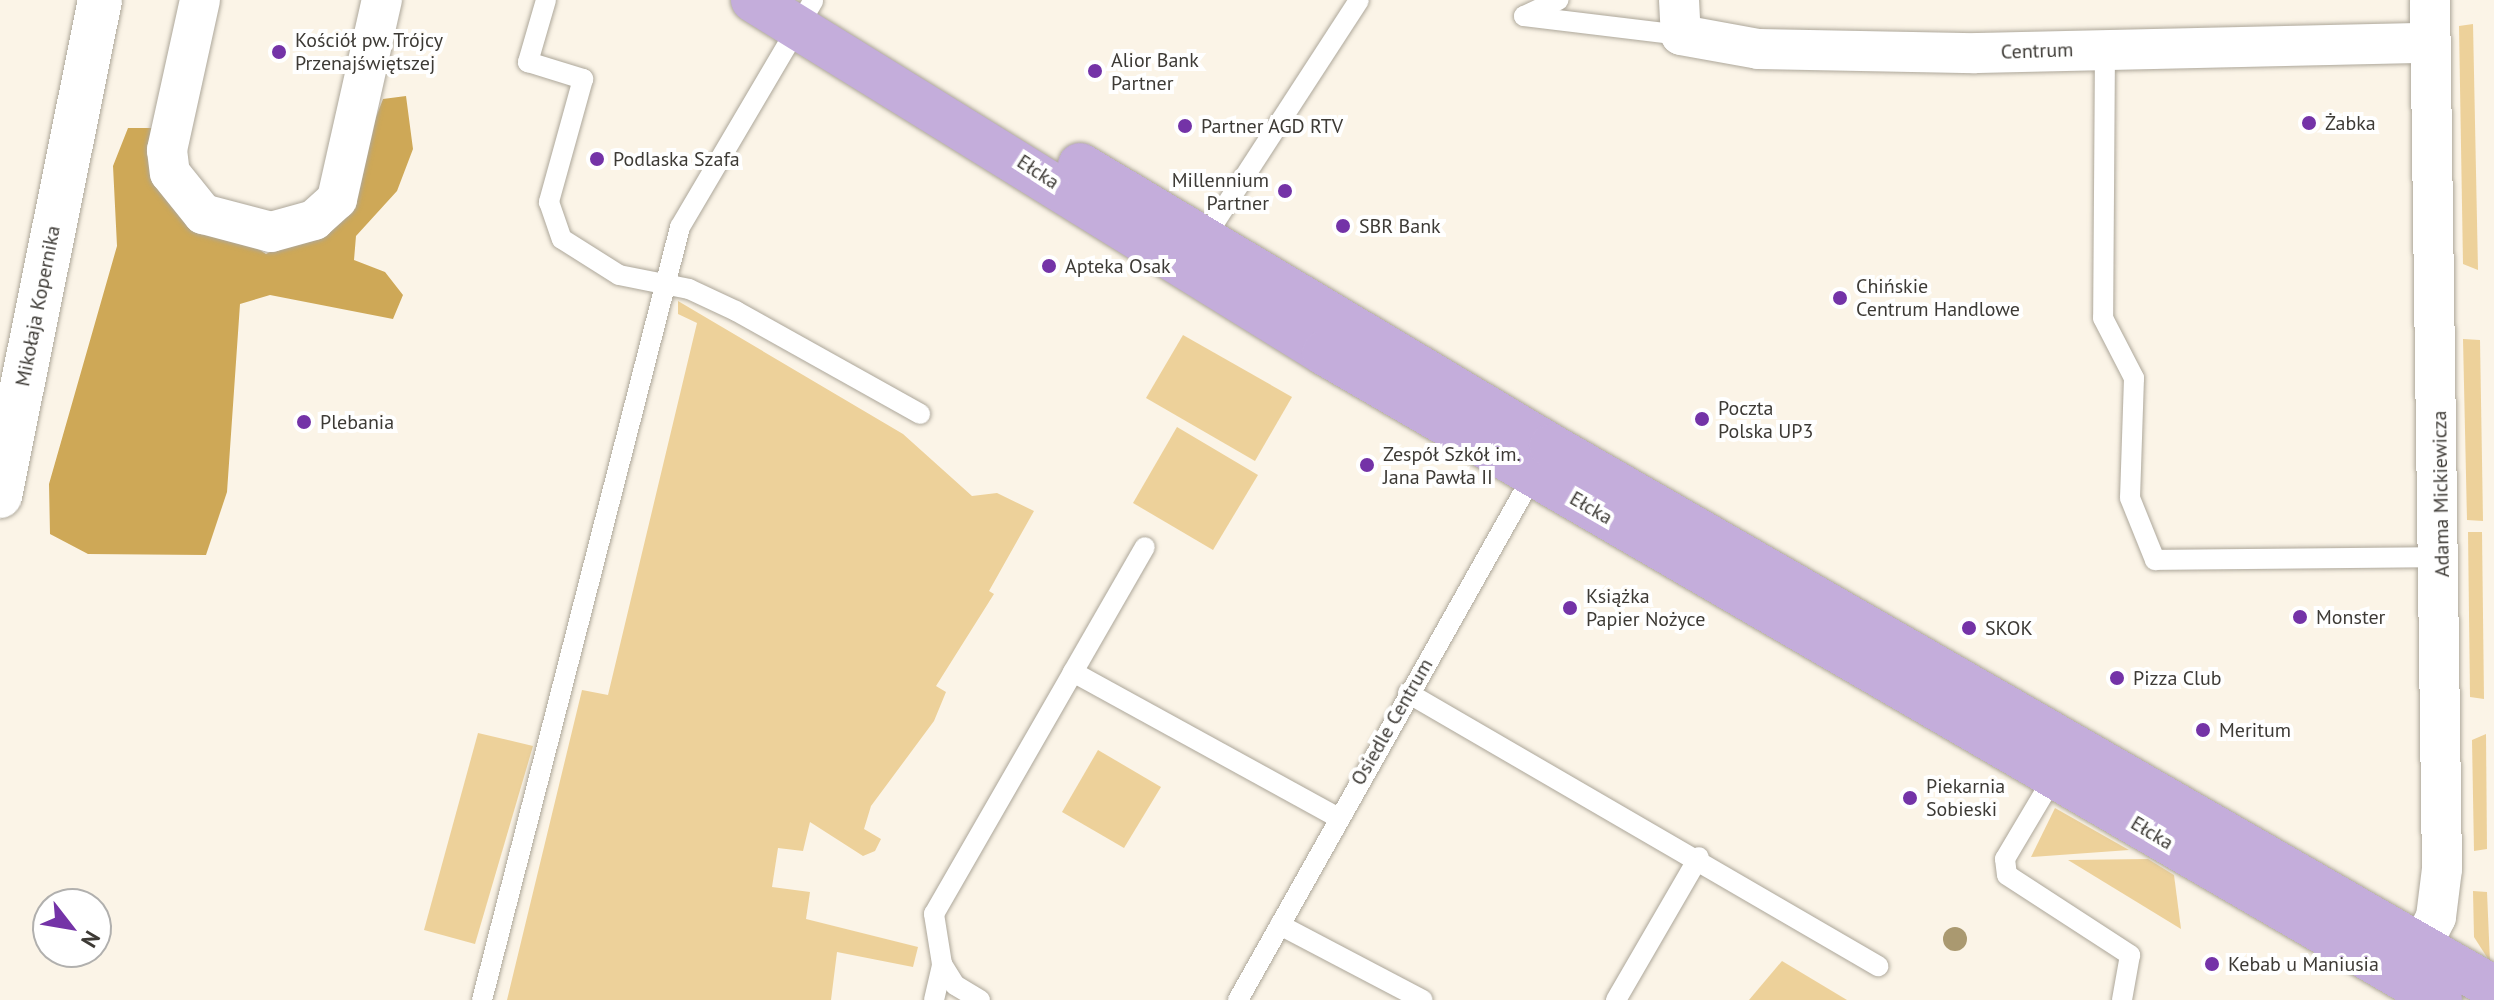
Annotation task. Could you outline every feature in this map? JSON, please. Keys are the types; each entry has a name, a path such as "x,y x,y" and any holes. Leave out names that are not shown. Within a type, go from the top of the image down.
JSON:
{"main road":[{"name":"Mikołaja Kopernika","path":"67,164 80,0"},
{"name":"Mikołaja Kopernika","path":"0,496 100,0"},
{"name":"Ełcka","path":"753,0 808,8 1194,255 1542,460 2064,760 2422,975 2494,988"}],"street":[{"path":"200,0 167,150 170,173 203,214 271,232 314,220 337,199 382,0"},
{"name":"Adama Mickiewicza","path":"2422,975 2441,894 2443,557 2430,0"},
{"name":"Centrum","path":"1680,18 1758,49 2105,49 2430,43"}],"lane":[{"path":"546,0 528,62 583,79 551,187 553,222 587,261 666,284 736,311 920,414"},
{"path":"1194,255 1359,0"},
{"path":"1558,0 1524,16 1680,18"},
{"path":"482,1000 680,227 808,8"},
{"path":"2105,49 2103,318 2134,378 2130,498 2155,560 2443,557"},
{"name":"Osiedle Centrum","path":"1238,1000 1337,817 1542,460"},
{"path":"980,1000 955,985 942,964 933,924 947,885 1145,547"},
{"path":"1073,672 1337,817"},
{"path":"1408,693 1699,857 1878,966"},
{"path":"2064,760 2005,859 2007,875 2130,955 2122,1000"},
{"path":"1616,1000 1699,857"},
{"path":"1280,925 1423,1000"},
{"path":"934,1000 942,964"}],"shaded area":[{"path":"2473,24 2478,270 2463,264 2459,26"},
{"path":"406,96 413,149 397,191 356,236 354,260 385,272 403,295 393,319 270,295 240,304 227,492 206,555 88,554 50,534 49,484 117,246 113,166 128,128 153,128 234,233 266,254 306,234 357,167 383,99"},
{"path":"678,301 903,434 972,496 997,493 1034,511 989,591 994,594 936,686 946,692 934,721 871,806 864,829 881,839 875,851 863,856 810,822 803,851 778,848 772,887 810,892 806,919 918,947 913,967 837,952 831,1000 507,1000 582,690 608,695 697,323 678,314"},
{"path":"1183,335 1292,397 1255,461 1146,398"},
{"path":"2463,339 2480,340 2483,521 2467,520"},
{"path":"1177,427 1258,475 1213,550 1133,503"},
{"path":"2468,532 2482,532 2484,699 2470,697"},
{"path":"478,733 533,746 475,944 424,930"},
{"path":"2486,734 2487,849 2474,851 2472,740"},
{"path":"1098,750 1161,787 1124,848 1062,812"},
{"path":"2055,808 2129,850 2031,857"},
{"path":"2148,859 2174,875 2181,929 2068,860"},
{"path":"2473,891 2487,892 2490,962 2474,937"},
{"path":"1782,961 1847,1000 1749,1000"}],"place":[{"name":"Kościół pw. Trójcy Przenajświętszej","path":"279,52"},
{"name":"Alior Bank Partner","path":"1095,71"},
{"name":"Żabka","path":"2309,123"},
{"name":"Partner AGD RTV","path":"1185,126"},
{"name":"Podlaska Szafa","path":"597,159"},
{"name":"Millennium Partner","path":"1285,191"},
{"name":"SBR Bank","path":"1343,226"},
{"name":"Apteka Osak","path":"1049,266"},
{"name":"Chińskie Centrum Handlowe","path":"1840,298"},
{"name":"Poczta Polska UP3","path":"1702,419"},
{"name":"Plebania","path":"304,422"},
{"name":"Zespół Szkół im. Jana Pawła II","path":"1367,465"},
{"name":"Książka Papier Nożyce","path":"1570,608"},
{"name":"Monster","path":"2300,617"},
{"name":"SKOK","path":"1969,628"},
{"name":"Pizza Club","path":"2117,678"},
{"name":"Meritum","path":"2203,730"},
{"name":"Piekarnia Sobieski","path":"1910,798"},
{"name":"Kebab u Maniusia","path":"2212,964"}]}
